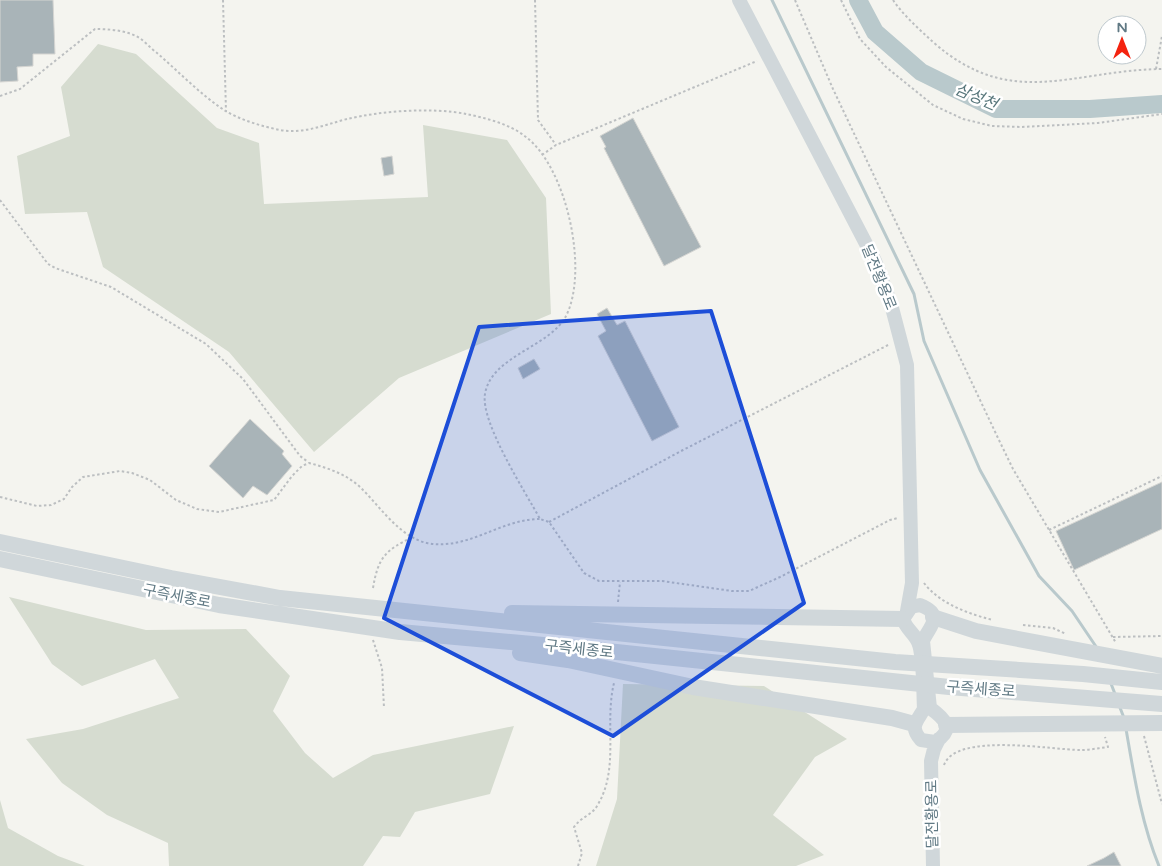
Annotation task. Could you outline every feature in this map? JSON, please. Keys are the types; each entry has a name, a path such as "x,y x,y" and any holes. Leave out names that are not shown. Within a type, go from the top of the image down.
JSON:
{"highway":[{"name":"구즉세종로","path":"0,542 170,578 280,598 895,662 1083,674 1162,682"},
{"name":"구즉세종로","path":"0,559 219,605 400,632 588,649 894,682 1155,704"},
{"path":"280,598 361,599 522,614 905,615"},
{"path":"930,612 976,631 1162,666"},
{"path":"343,624 436,644 568,660 693,687 883,716 914,724"},
{"path":"943,732 1095,723 1160,722"}],"main road":[{"name":"달전황용로","path":"739,0 874,261 901,339 907,365 912,583"},
{"path":"912,583 918,600 930,612 933,627 923,641 927,690 930,708 939,713 943,732 928,742 921,740"},
{"path":"912,583 905,615 905,626 919,642 924,709 914,724"},
{"path":"905,615 916,606 930,612"},
{"name":"달전황용로","path":"914,724 916,734 928,748 931,761 933,866"},
{"name":"달전황용로","path":"931,761 934,749 943,732"}],"path":[{"path":"223,0 226,112"},
{"path":"535,0 538,120 556,145"},
{"path":"794,0 998,438 1049,530 1117,645"},
{"path":"841,0 860,39 886,67 933,104 963,119 992,126 1022,128 1098,123 1162,114"},
{"path":"893,0 923,34 951,58 980,73 1011,82 1038,83 1162,69"},
{"path":"0,96 20,89 95,29 111,29 136,36 226,112 252,123 296,132 348,119 428,111 465,114 514,129 528,137 542,155 564,195 576,271 576,285 566,316 558,328 523,350 501,369 484,393 488,421 540,519"},
{"path":"1156,69 1162,36"},
{"path":"542,155 556,145 769,56"},
{"path":"0,200 48,264 110,287 134,303 206,344 243,379 300,456 309,463 341,474 353,482 378,507 413,537 425,542 446,544 469,541 522,519 540,519 549,522 584,573 599,581 662,581 732,591 749,591 780,578 890,520 910,518"},
{"path":"549,522 683,450 901,339"},
{"path":"0,498 37,506 51,505 64,499 72,487 83,477 120,471 132,473 150,480 176,500 197,509 219,512 274,500 292,476 302,466 309,463"},
{"path":"1049,530 1162,476"},
{"path":"373,588 377,567 385,554 394,546 413,537"},
{"path":"617,604 620,582"},
{"path":"1113,637 1162,636"},
{"path":"373,640 382,668 384,708"},
{"path":"578,866 582,853 574,827 580,818 596,808 608,780 612,744 610,708 615,681"},
{"path":"1144,735 1162,804"}],"highlighted area":[{"path":"711,311 804,603 613,736 384,618 479,327"}],"shaded area":[{"path":"98,44 136,54 217,128 259,143 264,204 428,197 423,125 507,140 546,198 551,314 399,378 314,452 229,352 103,267 87,212 25,214 17,156 70,136 61,87"},
{"path":"9,597 146,630 246,629 290,676 273,711 305,753 333,778 373,755 514,726 490,794 415,812 400,837 383,836 363,866 169,866 168,843 107,815 62,783 26,739 83,729 179,698 155,659 82,686 52,664"},
{"path":"623,684 764,686 847,739 815,757 773,815 824,855 796,866 596,866 617,799"},
{"path":"0,800 8,828 58,856 85,866 0,866"}],"building":[{"path":"0,0 53,0 55,54 33,54 33,66 17,67 18,81 0,82"},
{"path":"633,118 701,247 664,266 604,148 606,147 600,136"},
{"path":"392,156 394,174 384,176 381,158"},
{"path":"607,308 617,325 625,321 679,427 652,441 598,336 606,331 597,314"},
{"path":"534,359 540,369 523,379 518,368"},
{"path":"250,419 284,451 282,454 292,466 267,495 253,486 243,498 209,466"},
{"path":"1162,482 1162,529 1074,570 1056,531"},
{"path":"1114,852 1121,866 1087,866 1104,858"}],"waterway":[{"path":"772,0 914,294 924,341 980,470 1039,576 1072,611 1097,648"},
{"name":"삼성천","path":"858,0 875,32 921,72 996,109 1090,109 1162,104"},
{"path":"1110,681 1115,694"},
{"path":"1119,705 1124,718"},
{"path":"1126,729 1135,781 1147,832 1159,866"}]}
